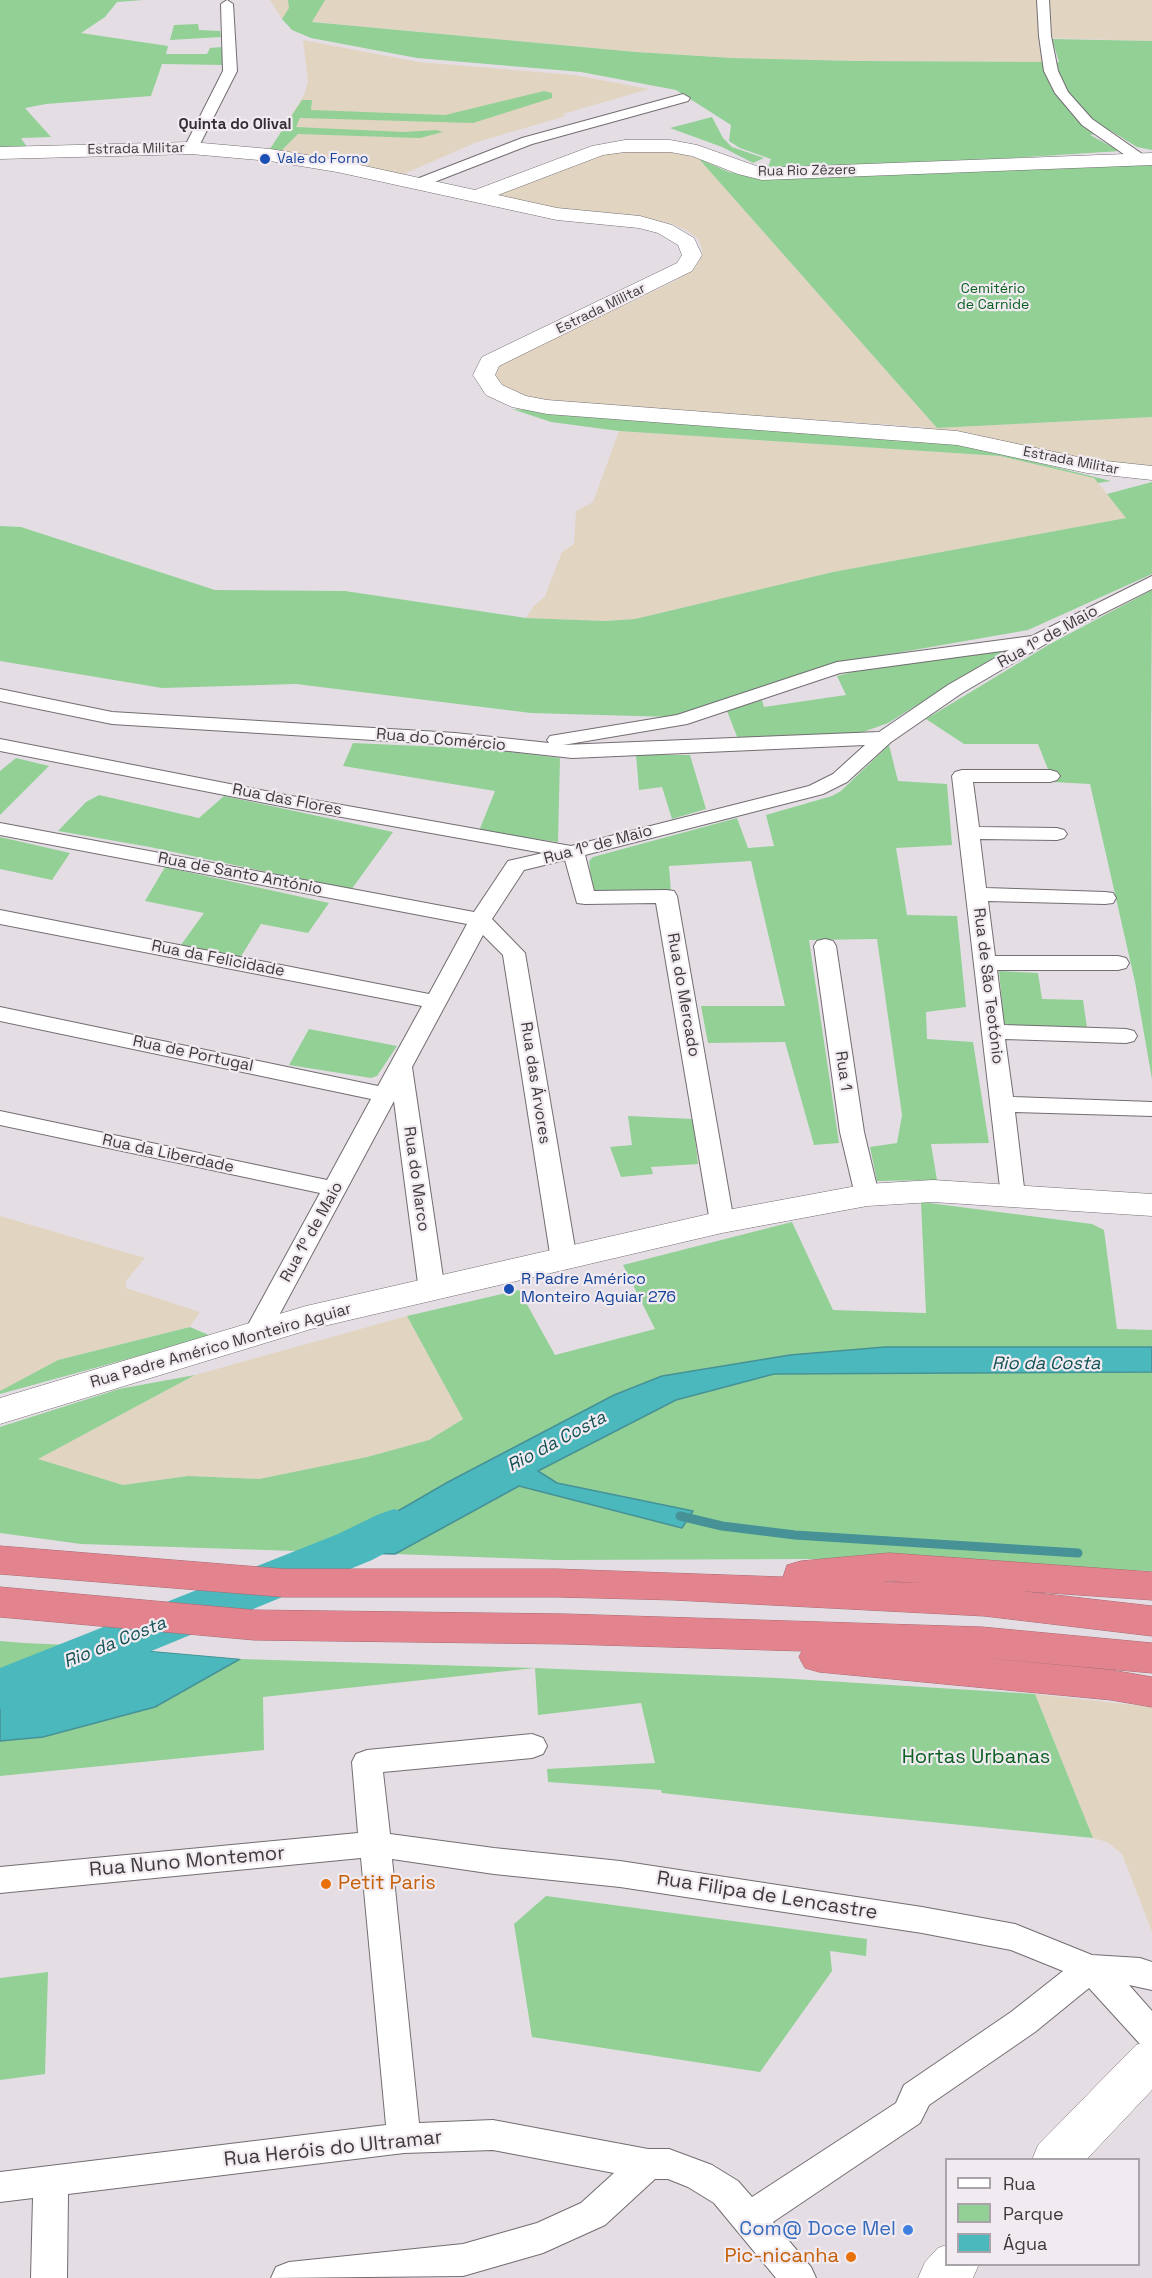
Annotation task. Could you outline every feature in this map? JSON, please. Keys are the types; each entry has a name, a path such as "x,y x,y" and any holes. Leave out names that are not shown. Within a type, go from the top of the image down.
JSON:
{"highway":[{"path":"0,1560 284,1583 557,1583 984,1600 1152,1621"},
{"path":"674,1586 889,1566 1152,1586"},
{"path":"0,1602 254,1625 561,1629 982,1642 1152,1658"},
{"path":"561,1629 981,1674 1111,1685 1152,1692"}],"street":[{"path":"1043,0 1045,36 1051,71 1062,93 1087,122 1146,159"},
{"path":"191,148 230,71 227,4"},
{"path":"419,183 527,141 683,98"},
{"name":"Rua Rio Zêzere","path":"475,196 599,150 625,146 670,146 697,151 745,170 762,174 1146,159"},
{"name":"Estrada Militar","path":"0,153 191,148 295,158 557,214 640,222 664,229 687,242 692,255 685,267 490,362 484,375 494,390 520,402 547,407 957,438 1087,466 1152,473"},
{"name":"Rua 1º de Maio","path":"256,1334 480,920 516,866 816,790 840,778 884,738 954,689 1040,639 1152,582"},
{"path":"519,746 680,720 837,668 1040,639"},
{"name":"Rua do Comércio","path":"0,695 112,718 455,739 572,752 884,738"},
{"name":"Rua das Flores","path":"0,745 286,801 574,852"},
{"name":"Rua de São Teotónio","path":"1013,1196 962,776 1050,776"},
{"name":"Rua de Santo António","path":"0,829 480,920"},
{"path":"969,833 1057,834"},
{"name":"Rua do Mercado","path":"574,852 585,898 666,896 722,1221"},
{"path":"976,894 1105,898"},
{"name":"Rua da Felicidade","path":"0,916 436,1002"},
{"name":"Rua das Árvores","path":"480,920 514,953 564,1260"},
{"name":"Rua 1","path":"825,946 852,1132 867,1195"},
{"path":"985,963 1119,963"},
{"name":"Rua de Portugal","path":"0,1014 386,1095"},
{"path":"994,1032 1126,1036"},
{"name":"Rua do Marco","path":"400,1068 432,1291"},
{"path":"1002,1104 1152,1109"},
{"name":"Rua da Liberdade","path":"0,1118 335,1189"},
{"name":"Rua Padre Américo Monteiro Aguiar","path":"0,1411 306,1318 432,1291 722,1221 867,1195 933,1191 1152,1205"},
{"path":"404,2138 367,1762 532,1746"},
{"name":"Rua Nuno Montemor","path":"0,1880 375,1844"},
{"name":"Rua Filipa de Lencastre","path":"375,1844 494,1861 621,1874 922,1920 1015,1937 1090,1968 1140,1972 1152,1976"},
{"path":"748,2219 908,2113 916,2095 1023,2022 1090,1968 1116,1993 1152,2034"},
{"path":"1057,2158 1152,2059"},
{"name":"Rua Heróis do Ultramar","path":"0,2187 404,2138 493,2135 648,2164 669,2164 700,2176 726,2192 798,2278"},
{"path":"289,2278 463,2260 543,2237 593,2214 648,2164"},
{"path":"49,2278 51,2181"},
{"path":"942,2278 954,2266"}],"shaded area":[{"path":"270,0 1152,0 1152,41 1043,38 1045,62 732,58 636,52 282,19"},
{"path":"303,40 419,62 574,75 649,89 477,142 404,174 397,174 342,161 270,149 304,95 308,81"},
{"path":"669,150 699,159 937,428 1152,417 1152,468 1132,469 922,427 560,402 530,398 505,387 496,377 497,368 507,361 675,281 695,268 703,254 699,240 673,224 621,214 560,209 503,197 499,194 609,153"},
{"path":"619,431 1000,456 1094,478 1127,518 833,572 635,619 604,621 526,618 533,607 545,596 562,552 574,544 576,511 593,502"},
{"path":"0,1216 145,1258 126,1281 126,1288 200,1312 190,1327 58,1360 0,1391"},
{"path":"407,1316 463,1419 429,1440 367,1457 259,1479 188,1476 123,1485 37,1459 195,1375"},
{"path":"1035,1694 1152,1707 1152,1932 1122,1854 1107,1842 1093,1838"}],"green space":[{"path":"0,0 143,0 117,2 105,17 81,33 168,46 166,54 207,54 210,48 221,47 225,65 162,64 151,96 46,104 25,108 51,137 21,138 29,150 0,151"},
{"path":"288,0 325,0 312,22 636,52 732,58 1059,62 1052,39 1152,41 1152,150 1137,147 1111,131 1090,135 1120,151 874,167 767,170 771,159 740,148 729,141 731,125 676,90 581,72 417,58 311,38 292,30 282,19 289,8"},
{"path":"198,24 199,30 220,31 221,37 170,40 174,25"},
{"path":"544,91 552,93 552,98 473,123 300,118 296,127 443,132 420,138 298,134 281,151 270,149 302,100 312,100 311,110 445,115"},
{"path":"712,117 723,138 732,147 764,158 753,163 722,147 670,128"},
{"name":"Cemitério de Carnide","path":"699,159 729,172 757,178 1152,163 1152,417 937,428"},
{"path":"512,409 935,440 975,447 1111,481 1098,483 1094,478 1000,456 619,431 551,422"},
{"path":"1152,482 1152,574 1028,630 828,665 672,717 531,713 296,684 162,688 0,661 0,526 21,527 215,590 345,591 526,618 604,621 635,619 833,572 1126,518 1107,494"},
{"path":"1152,590 1152,1079 1135,982 1090,784 1053,782 1038,744 964,744 926,719 1050,644"},
{"path":"995,648 1003,652 888,723 863,732 738,739 727,711 762,700 764,707 846,695 837,676 860,670"},
{"path":"353,743 486,749 560,758 558,842 479,831 495,791 343,766"},
{"path":"889,745 898,781 947,784 952,845 896,848 907,915 957,916 966,1007 926,1012 927,1039 973,1042 989,1143 931,1144 937,1180 877,1181 870,1147 897,1143 902,1115 877,939 809,940 839,1143 814,1145 785,1042 708,1043 701,1006 785,1006 751,861 669,866 671,893 602,894 592,889 589,861 593,857 737,818 748,848 774,846 766,815 832,796 841,791"},
{"path":"636,755 690,755 706,809 672,819 662,787 639,790"},
{"path":"16,758 49,766 0,815 0,771"},
{"path":"99,795 199,818 224,796 393,832 351,890 150,847 58,831 86,802"},
{"path":"0,837 70,853 52,880 0,869"},
{"path":"165,867 329,903 308,933 261,924 240,958 181,945 204,913 145,901"},
{"path":"999,971 1038,973 1042,999 1083,1000 1087,1028 1004,1025"},
{"path":"309,1029 397,1046 377,1076 371,1078 289,1065"},
{"path":"628,1116 693,1119 698,1164 651,1167 653,1174 621,1177 610,1147 632,1145"},
{"path":"921,1202 1092,1224 1104,1230 1117,1329 1152,1330 1152,1347 885,1347 891,1373 1152,1372 1152,1571 815,1559 557,1560 395,1554 519,1486 682,1528 693,1511 557,1483 537,1471 676,1400 774,1374 662,1376 614,1395 448,1482 327,1552 81,1544 0,1533 0,1427 119,1389 195,1375 38,1459 123,1485 188,1476 259,1479 367,1457 429,1440 463,1419 407,1316 519,1290 555,1355 655,1329 623,1265 792,1222 833,1310 926,1313"},
{"path":"190,1327 211,1336 0,1394 0,1391 58,1360"},
{"path":"0,1641 24,1643 94,1646 0,1675"},
{"path":"240,1659 535,1668 263,1697 264,1750 0,1776 0,1741 43,1737 155,1707"},
{"name":"Hortas Urbanas","path":"535,1668 778,1678 1035,1694 1093,1838 850,1814 662,1793 661,1790 548,1782 547,1769 655,1763 641,1703 538,1715"},
{"path":"546,1896 867,1939 866,1956 830,1951 832,1971 760,2072 532,2037 514,1924"},
{"path":"48,1972 45,2074 0,2080 0,1978"}],"water":[{"path":"885,1347 1152,1347 1152,1372 774,1374 676,1400 538,1471 557,1483 693,1511 682,1528 519,1486 395,1554 327,1552 448,1482 614,1395 662,1376 790,1355"},
{"path":"94,1646 240,1659 155,1707 43,1737 0,1741 0,1675"}],"pier":[{"path":"94,1643 240,1656 243,1659 85,1645"}],"waterway":[{"path":"680,1516 722,1526 795,1535 1078,1553"},
{"name":"Rio da Costa","path":"0,1689 68,1664 355,1547 394,1527"}],"place":[{"name":"Vale do Forno","path":"265,159"},
{"name":"R Padre Américo Monteiro Aguiar 276","path":"509,1289"},
{"name":"Petit Paris","path":"326,1884"},
{"name":"Com@ Doce Mel","path":"908,2230"},
{"name":"Pic-nicanha","path":"851,2257"}],"district":[{"name":"Quinta do Olival","path":"235,125"}]}
